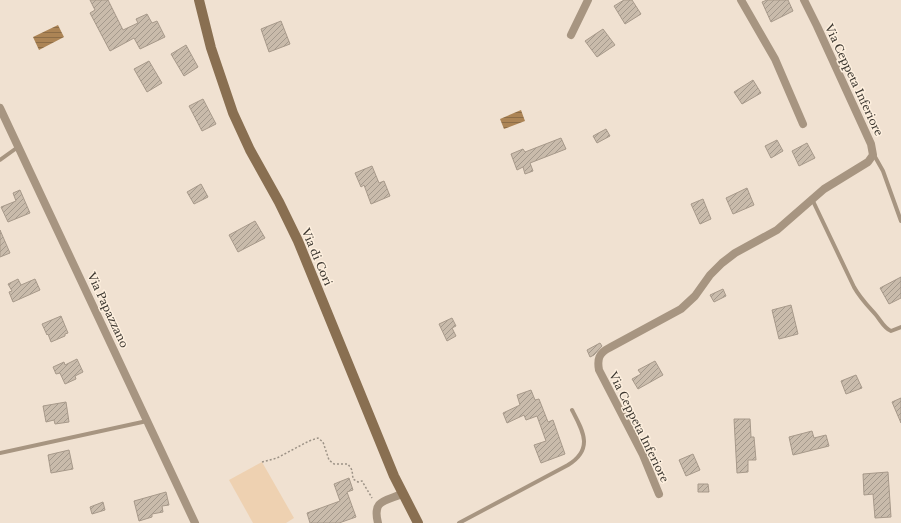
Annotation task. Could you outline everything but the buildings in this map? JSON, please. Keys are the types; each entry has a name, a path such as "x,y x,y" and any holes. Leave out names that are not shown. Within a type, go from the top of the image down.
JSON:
{"main road":[{"name":"Via di Cori","path":"199,0 214,57 233,113 248,147 279,202 303,253 392,472 418,523"}],"street":[{"path":"571,35 588,0"},
{"path":"741,0 775,59 803,124"},
{"name":"Via Ceppeta Inferiore","path":"659,494 643,455 599,370 598,364 602,352 681,309 696,296 710,275 722,263 735,253 781,227 829,185 870,161 873,155 872,144 804,0"},
{"name":"Via Papazzano","path":"0,108 148,420 195,523"},
{"path":"378,523 376,512 377,507 382,502 402,494"}],"lane":[{"path":"0,160 19,147"},
{"path":"873,155 883,171 901,221"},
{"path":"812,199 861,300 886,328 891,331 901,327"},
{"path":"459,523 568,465 578,458 583,448 585,437 572,410"},
{"path":"0,453 148,420"}],"path":[{"path":"262,462 277,458 309,441 318,438 323,442 330,460 334,464 348,464 352,470 353,479 358,482 362,481 377,507"}],"shaded area":[{"path":"58,25 64,37 39,50 33,37"},
{"path":"521,110 525,121 504,129 500,119"},
{"path":"262,462 294,518 286,523 253,523 229,480"}]}
